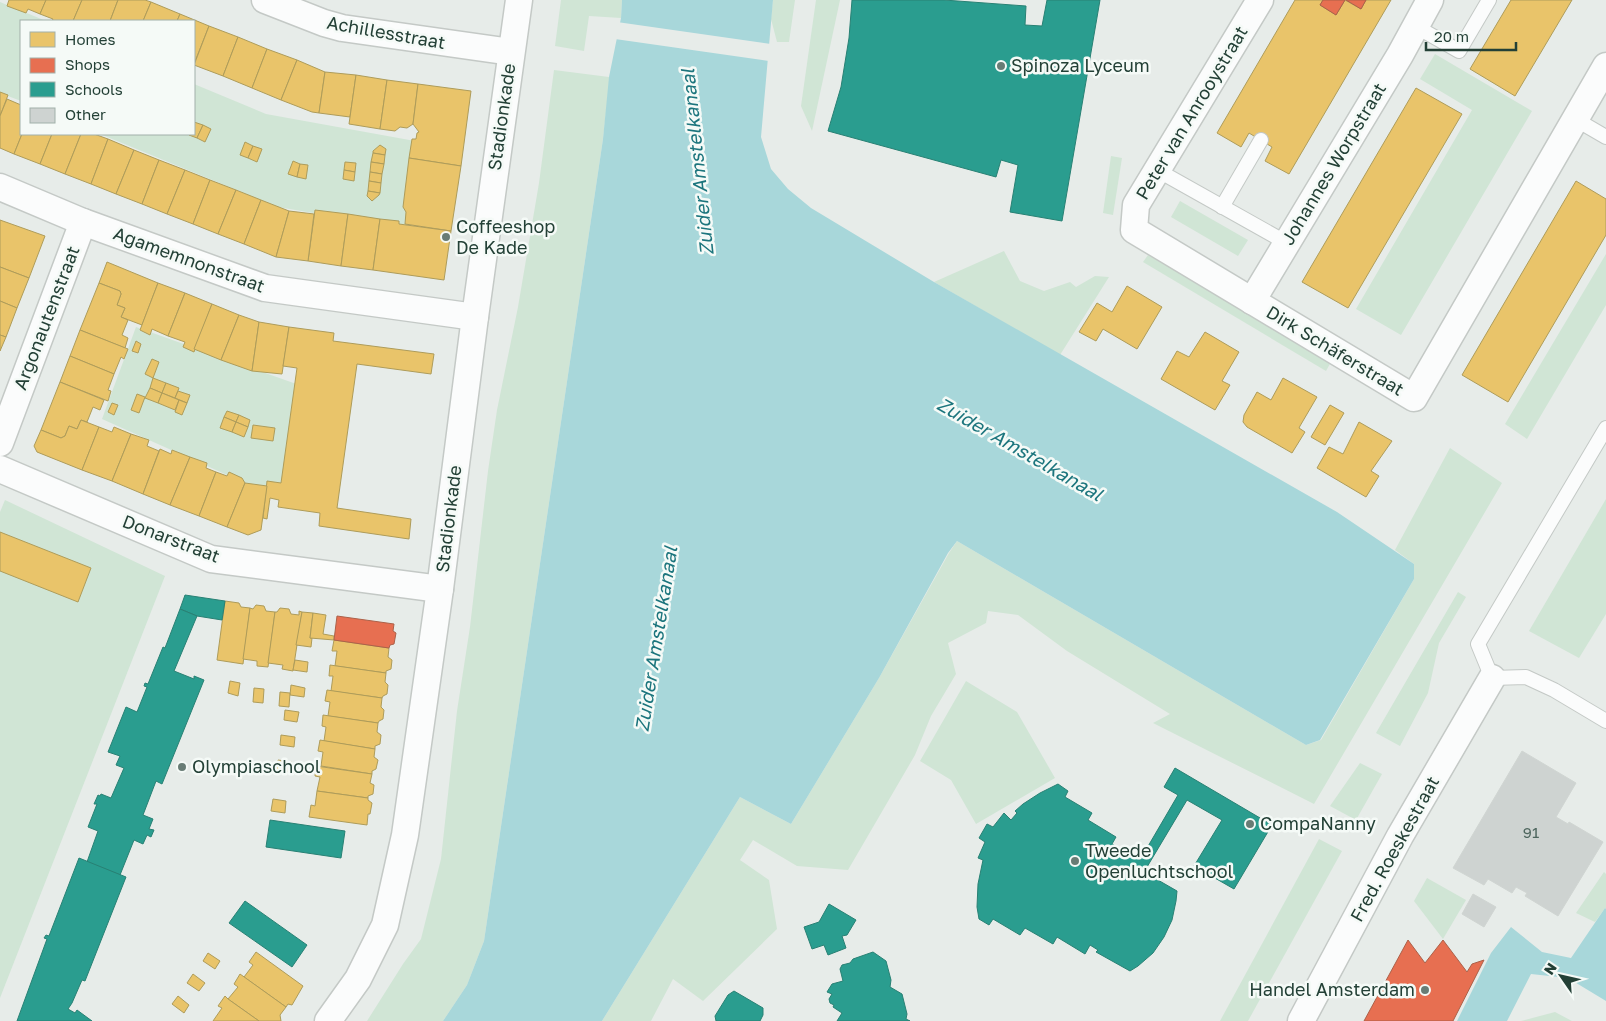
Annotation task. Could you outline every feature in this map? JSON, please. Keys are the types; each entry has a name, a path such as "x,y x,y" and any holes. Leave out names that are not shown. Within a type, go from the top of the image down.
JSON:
{"street":[{"name":"Achillesstraat","path":"266,0 324,24 342,28 511,52"},
{"name":"Stadionkade","path":"328,1021 358,979 386,925 405,835 519,0"},
{"name":"Peter van Anrooystraat","path":"1134,230 1136,206 1260,0"},
{"name":"Johannes Worpstraat","path":"1252,301 1430,0"},
{"name":"Dirk Schäferstraat","path":"1134,230 1414,398 1606,66"},
{"name":"Agamemnonstraat","path":"0,187 84,222 265,288 475,317"},
{"name":"Argonautenstraat","path":"0,443 84,222"},
{"name":"Donarstraat","path":"0,469 211,559 440,589"},
{"name":"Fred. Roeskestraat","path":"1301,1021 1400,836 1492,678"}],"lane":[{"path":"1415,26 1459,51 1489,0"},
{"path":"1575,119 1606,137"},
{"path":"1222,207 1261,140"},
{"path":"1157,170 1287,243"},
{"path":"1606,428 1478,644 1492,678 1526,677 1554,690 1606,721"}],"green space":[{"path":"561,0 622,0 621,18 589,16 584,51 555,46"},
{"path":"773,0 795,0 789,42 777,42 771,19"},
{"path":"816,0 840,0 812,131 801,106"},
{"path":"0,2 44,20 20,20 20,101 0,93"},
{"path":"1435,54 1532,111 1401,335 1356,309 1472,110 1420,79"},
{"path":"554,70 609,77 609,85 603,139 484,941 467,985 443,1021 367,1021 421,939 441,859 457,711 470,627 488,471 497,410 518,307 539,183"},
{"path":"195,84 266,114 415,141 407,229 278,207 102,135 195,135"},
{"path":"1111,156 1122,158 1113,215 1103,213"},
{"path":"1180,201 1248,240 1238,256 1171,217"},
{"path":"1004,251 1020,281 1044,291 1070,282 1076,287 1095,276 1109,277 1060,355 934,282"},
{"path":"1606,254 1606,305 1527,439 1505,424"},
{"path":"1148,255 1331,362 1326,371 1143,262"},
{"path":"136,327 302,386 283,490 245,483 102,419"},
{"path":"1450,448 1502,483 1314,804 1153,723 1170,714 1067,651 1018,615 988,611 986,623 948,643 956,674 931,716 915,755 848,870 797,866 753,840 740,860 769,880 777,929 703,1001 673,979 651,1021 602,1021 740,797 791,824 879,678 957,541 1306,745 1321,740 1414,579 1414,564 1395,550"},
{"path":"1606,499 1606,614 1579,658 1529,631"},
{"path":"5,500 165,576 0,998 0,512"},
{"path":"1458,592 1466,597 1439,643 1428,693 1400,746 1376,733"},
{"path":"966,681 1017,712 1055,778 976,824 951,780 920,761"},
{"path":"1360,763 1382,774 1356,820 1330,806"},
{"path":"1319,839 1342,851 1248,1021 1220,1021"},
{"path":"1604,872 1606,874 1606,909 1595,922 1576,913"},
{"path":"1427,878 1466,900 1443,939 1414,901"},
{"path":"1555,1012 1572,1021 1521,1021"}],"water":[{"name":"Zuider Amstelkanaal","path":"622,0 773,0 761,137 771,169 788,189 811,208 934,282 1337,512 1414,564 1414,579 1320,740 1306,745 957,541 948,553 879,678 791,824 740,797 602,1021 443,1021 467,985 484,941 603,139 609,77 621,18"},
{"path":"1605,908 1606,1001 1568,978 1531,974 1507,1021 1457,1021 1491,953 1511,927 1542,952 1571,958"}],"pier":[{"path":"617,22 771,44 769,61 615,39"}],"building: Homes":[{"path":"9,0 46,0 40,14 28,9 26,13 7,6"},
{"path":"46,0 82,0 73,20 52,20 40,14"},
{"path":"82,0 118,0 110,20 73,20"},
{"path":"118,0 145,0 151,2 143,20 110,20"},
{"path":"1295,0 1323,0 1320,5 1336,15 1345,0 1361,9 1366,0 1391,0 1289,174 1265,161 1272,147 1249,133 1241,147 1217,133"},
{"path":"1511,0 1572,0 1515,96 1470,69"},
{"path":"151,2 180,14 177,20 143,20"},
{"path":"180,14 194,20 177,20"},
{"path":"195,20 209,26 195,61"},
{"path":"209,26 238,37 223,76 195,65"},
{"path":"238,37 267,49 252,88 223,76"},
{"path":"267,49 297,60 281,100 252,88"},
{"path":"297,60 325,72 319,113 281,100"},
{"path":"325,72 356,75 350,117 319,113"},
{"path":"356,75 387,80 380,129 349,124"},
{"path":"387,80 418,84 413,124 407,128 400,127 395,131 380,129"},
{"path":"418,84 471,91 461,166 409,158 412,139 416,139 419,132 413,124"},
{"path":"1416,88 1462,114 1348,308 1302,282"},
{"path":"0,92 8,95 0,116"},
{"path":"7,99 20,105 20,135 22,135 14,154 0,148 0,116"},
{"path":"195,122 203,125 197,138 189,135 195,135"},
{"path":"203,125 211,129 205,142 197,138"},
{"path":"22,135 52,135 40,164 14,154"},
{"path":"52,135 81,135 65,174 40,164"},
{"path":"81,135 97,135 108,139 91,184 65,174"},
{"path":"108,139 134,150 116,194 91,184"},
{"path":"245,142 253,146 248,158 240,155"},
{"path":"380,145 386,149 385,155 373,153"},
{"path":"253,146 262,149 257,162 248,158"},
{"path":"134,150 159,160 142,204 116,194"},
{"path":"373,153 385,155 384,164 371,162"},
{"path":"409,158 461,166 451,231 405,224 406,212 403,207"},
{"path":"159,160 185,170 167,214 142,204"},
{"path":"293,161 300,164 297,177 288,174"},
{"path":"345,162 356,163 355,172 344,170"},
{"path":"371,162 384,164 382,174 370,172"},
{"path":"300,164 308,165 306,179 297,177"},
{"path":"185,170 210,180 193,224 167,214"},
{"path":"344,170 355,172 354,181 343,179"},
{"path":"370,172 382,174 381,183 369,181"},
{"path":"210,180 236,190 218,234 193,224"},
{"path":"369,181 381,183 380,193 368,191"},
{"path":"1576,181 1606,199 1606,235 1508,402 1462,375"},
{"path":"236,190 261,200 244,244 218,234"},
{"path":"368,191 380,193 372,201 367,196"},
{"path":"261,200 289,211 276,257 244,244"},
{"path":"315,210 348,214 341,266 308,261"},
{"path":"289,211 314,214 308,261 276,257"},
{"path":"348,214 380,219 373,270 341,266"},
{"path":"380,219 399,221 399,224 451,231 444,280 373,270"},
{"path":"0,220 45,236 29,278 0,267"},
{"path":"107,262 158,283 142,325 121,317 125,308 117,305 121,294 120,291 99,283"},
{"path":"0,267 29,278 17,308 0,301"},
{"path":"99,283 120,291 121,294 117,305 125,308 121,317 128,320 122,335 128,338 125,348 80,330"},
{"path":"158,283 185,293 168,336 152,329 150,335 140,330"},
{"path":"1127,286 1162,307 1137,349 1103,329 1096,341 1079,332 1097,303 1112,312"},
{"path":"185,293 212,304 194,352 183,347 185,342 168,336"},
{"path":"0,301 17,308 6,337 0,335"},
{"path":"212,304 239,315 221,360 194,349"},
{"path":"239,315 259,322 252,371 221,360"},
{"path":"259,322 289,327 282,374 252,371"},
{"path":"289,327 334,333 333,341 434,354 431,374 357,364 337,508 411,519 409,539 319,526 320,513 278,507 279,500 270,498 267,519 263,518 267,481 281,483 297,368 283,366"},
{"path":"80,330 128,349 124,359 121,357 114,374 70,356"},
{"path":"1205,332 1239,352 1222,381 1230,385 1215,410 1161,379 1177,351 1189,357"},
{"path":"0,335 6,337 0,351"},
{"path":"136,341 141,344 138,353 132,351"},
{"path":"70,356 114,374 108,390 111,391 108,401 60,382"},
{"path":"152,359 159,362 153,378 145,374"},
{"path":"153,378 166,383 162,393 150,388"},
{"path":"1283,378 1317,397 1299,428 1305,432 1292,453 1247,427 1243,422 1244,415 1257,392 1271,400"},
{"path":"60,382 104,400 100,410 93,407 87,422 81,420 77,429 69,426 65,436 61,438 41,430"},
{"path":"166,383 179,388 175,398 162,393"},
{"path":"150,388 162,393 158,403 145,398"},
{"path":"178,391 190,395 187,403 175,398"},
{"path":"162,393 179,400 175,410 158,403"},
{"path":"137,394 145,397 139,413 131,410"},
{"path":"179,400 187,403 182,415 175,412"},
{"path":"112,403 118,405 114,415 108,412"},
{"path":"1330,405 1344,413 1325,445 1311,437"},
{"path":"227,411 239,415 236,422 224,417"},
{"path":"239,415 250,420 248,427 236,422"},
{"path":"224,417 236,422 232,432 220,428"},
{"path":"81,420 99,427 82,470 37,452 34,446 41,430 61,438 65,436 69,426 77,429"},
{"path":"236,422 248,427 244,437 232,432"},
{"path":"1359,422 1392,441 1371,471 1379,476 1366,497 1317,468 1329,447 1343,454"},
{"path":"253,425 275,428 273,441 251,438"},
{"path":"99,427 112,432 114,427 131,434 112,481 82,470"},
{"path":"131,434 149,440 147,446 159,451 143,494 112,481"},
{"path":"160,449 171,454 172,450 190,457 170,505 143,494"},
{"path":"190,457 207,463 206,468 216,472 199,516 170,505"},
{"path":"216,472 227,476 229,472 242,478 245,483 227,527 199,516"},
{"path":"245,483 267,486 261,530 248,535 227,527"},
{"path":"0,532 91,568 78,602 0,571"},
{"path":"225,601 239,603 241,607 250,608 243,664 217,660"},
{"path":"256,605 264,606 266,611 275,612 268,667 257,666 257,661 243,659 250,608 253,609"},
{"path":"280,608 289,609 291,614 299,615 299,611 302,612 293,671 282,669 283,665 268,663 275,612"},
{"path":"302,612 313,613 310,638 312,638 311,647 296,645"},
{"path":"313,613 326,615 323,634 334,636 334,640 310,638"},
{"path":"334,640 389,648 388,657 392,660 391,669 386,671 386,673 335,666 337,651 332,651"},
{"path":"295,660 308,662 307,672 293,670"},
{"path":"330,665 386,673 387,694 382,698 331,691 333,676 329,676"},
{"path":"230,681 240,683 238,696 228,693"},
{"path":"291,685 305,688 304,697 290,695"},
{"path":"254,688 264,689 263,703 253,702"},
{"path":"327,690 382,698 383,719 378,723 328,716 330,702 325,701"},
{"path":"280,692 290,693 289,707 279,706"},
{"path":"285,710 299,712 297,722 284,720"},
{"path":"323,715 378,723 377,732 381,735 380,744 375,746 375,749 324,741 326,727 322,726"},
{"path":"281,735 295,737 294,747 280,745"},
{"path":"320,740 375,749 374,757 378,760 376,769 372,771 372,774 321,766 323,752 318,751"},
{"path":"278,760 292,762 290,772 276,770"},
{"path":"316,766 372,774 370,783 374,785 373,794 368,796 368,798 317,791 320,777 315,776"},
{"path":"317,791 368,798 372,803 367,825 309,817 311,805 315,806"},
{"path":"273,799 286,801 285,813 271,811"},
{"path":"256,952 303,986 292,1005 288,1004 286,1007 244,977 253,965 249,962"},
{"path":"208,953 220,961 215,969 203,961"},
{"path":"193,974 205,983 199,991 187,983"},
{"path":"240,974 286,1007 280,1015 281,1021 259,1021 228,999 238,987 234,984"},
{"path":"178,996 189,1005 184,1013 172,1004"},
{"path":"225,996 259,1021 213,1021 222,1008 218,1006"}],"building: Shops":[{"path":"1323,0 1345,0 1336,15 1320,5"},
{"path":"1346,0 1366,0 1361,9"},
{"path":"337,616 394,624 393,631 396,633 394,644 390,645 389,648 334,640"},
{"name":"Handel Amsterdam","path":"1408,940 1425,963 1443,940 1467,972 1472,964 1484,960 1453,1021 1364,1021"}],"building: Schools":[{"name":"Spinoza Lyceum","path":"852,0 944,0 1026,6 1025,25 1042,26 1047,0 1100,0 1062,221 1010,212 1018,165 1001,160 996,177 828,131 841,87 849,38"},
{"path":"185,595 225,601 222,620 197,616 180,609"},
{"path":"180,609 197,616 174,671 194,679 194,676 204,680 162,784 156,781 143,815 153,819 149,829 154,830 151,837 147,835 143,844 134,840 120,875 87,862 98,831 88,827 97,804 94,804 98,795 100,796 101,794 111,798 124,768 116,765 120,756 108,752 126,707 137,712 147,687 144,686 145,683 148,684 163,647 165,648"},
{"path":"1175,768 1272,825 1234,889 1194,866 1222,820 1187,800 1144,872 1177,891 1172,920 1164,937 1153,953 1138,966 1130,971 1096,952 1098,950 1090,945 1085,954 1057,937 1053,944 1025,928 1020,935 993,919 989,925 979,919 977,907 978,884 983,860 978,858 985,842 979,838 987,824 993,827 1004,813 1011,820 1017,813 1015,811 1023,804 1058,784 1068,791 1065,797 1092,813 1088,820 1116,837 1112,844 1140,860 1178,795 1164,787"},
{"path":"270,820 345,831 341,858 266,847"},
{"path":"79,858 126,877 85,981 82,980 68,1009 75,1013 77,1010 92,1021 17,1021 47,939 44,938 46,935 49,936"},
{"path":"245,901 307,945 292,967 229,923"},
{"path":"829,904 856,920 847,935 842,936 846,948 828,955 824,945 812,949 804,927 819,922"},
{"path":"873,952 886,961 891,980 890,987 902,994 907,1014 906,1019 910,1021 837,1021 842,1013 830,1003 829,999 832,994 827,992 832,984 843,981 840,969 842,965"},
{"path":"734,991 763,1008 763,1015 760,1021 716,1021 715,1016 728,995"}],"building: Other":[{"path":"1522,751 1576,783 1556,817 1568,824 1569,822 1603,842 1558,916 1525,896 1527,893 1516,887 1512,893 1488,879 1484,885 1453,868"},
{"path":"1473,894 1496,907 1484,927 1462,914"}],"place":[{"name":"Spinoza Lyceum","path":"1001,66"},
{"name":"Coffeeshop De Kade","path":"446,237"},
{"name":"Olympiaschool","path":"182,767"},
{"name":"CompaNanny","path":"1250,824"},
{"name":"Tweede Openluchtschool","path":"1075,861"},
{"name":"Handel Amsterdam","path":"1425,990"}]}
